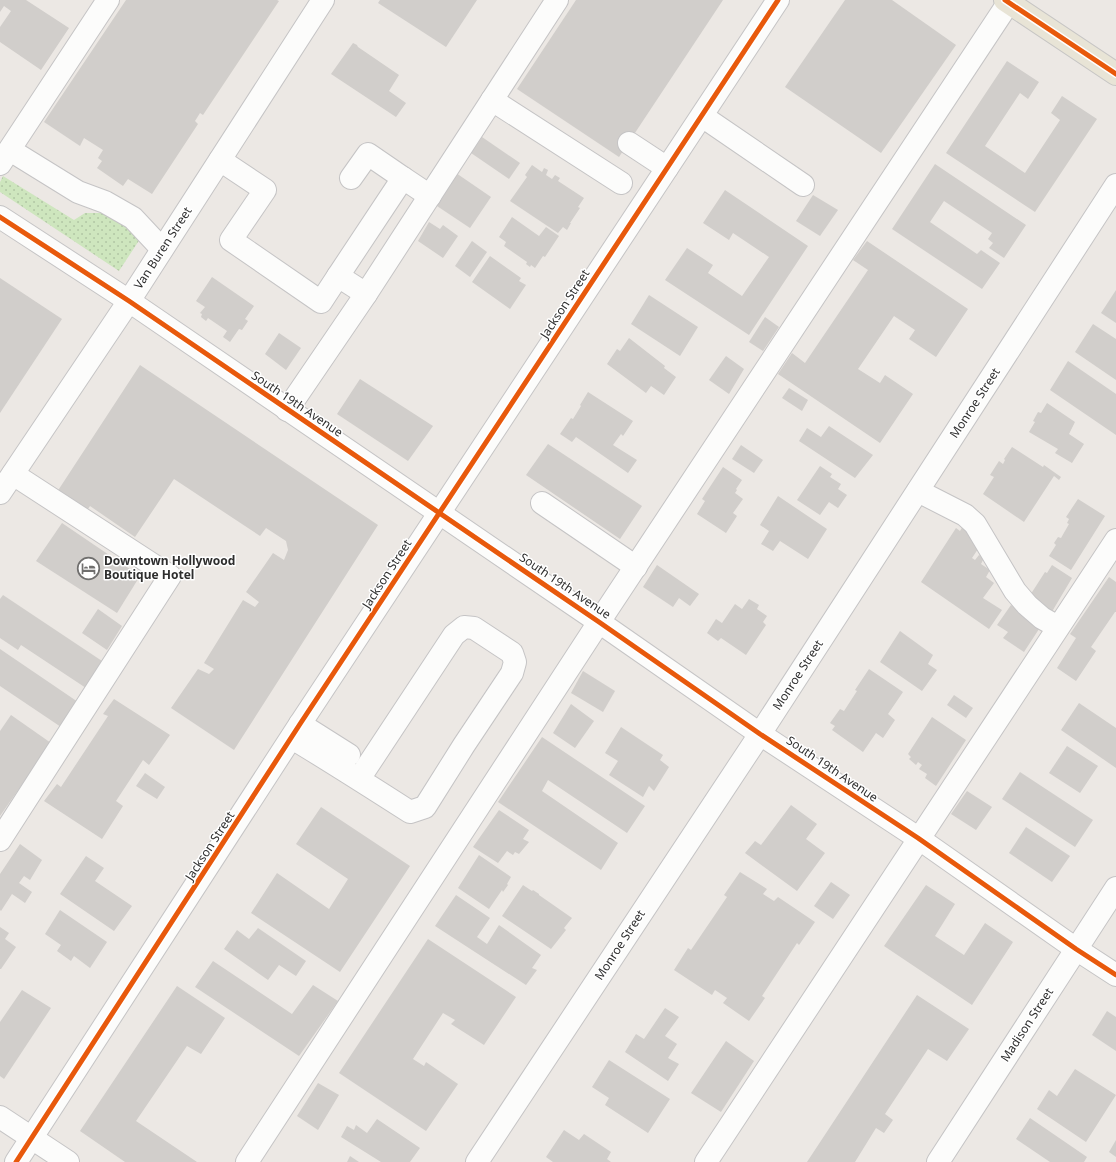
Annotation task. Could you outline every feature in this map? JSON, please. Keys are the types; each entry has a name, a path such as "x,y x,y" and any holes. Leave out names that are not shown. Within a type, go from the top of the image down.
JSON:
{"main road":[{"path":"1007,1 1116,74"}],"street":[{"path":"108,0 5,157 78,192 106,202 133,218 162,249"},
{"name":"Van Buren Street","path":"0,493 129,301 323,0"},
{"path":"287,410 366,294 492,100 523,67 557,0"},
{"name":"Jackson Street","path":"16,1162 296,731 778,0"},
{"path":"247,1162 599,622 1007,1"},
{"path":"492,100 621,183"},
{"path":"702,116 803,185"},
{"path":"629,143 667,168"},
{"path":"351,178 368,154 430,196"},
{"path":"220,160 265,190 231,240 321,302 403,178"},
{"name":"Monroe Street","path":"477,1162 760,734 1116,185"},
{"name":"South 19th Avenue","path":"0,218 129,301 599,622 760,734 918,838 1076,949 1116,975"},
{"path":"338,276 366,294"},
{"path":"0,840 170,576 13,474"},
{"path":"918,491 966,515 975,524 1015,590 1026,605 1042,618 1058,627"},
{"path":"542,503 636,567"},
{"path":"706,1162 918,838 1116,540"},
{"path":"296,731 363,773 410,812 424,807 512,673 515,662 512,653 474,628 464,626 454,635 363,773"},
{"name":"Madison Street","path":"938,1162 1116,888"},
{"path":"0,1117 68,1162"}],"green space":[{"path":"3,176 74,220 85,213 107,213 142,236 119,271 0,192 0,182"}],"building":[{"path":"0,0 26,0 69,28 41,70 0,42 0,27 11,11 4,6 0,12"},
{"path":"126,0 279,1 203,115 200,113 195,121 198,124 152,194 128,179 123,186 97,168 102,161 98,158 103,150 84,138 80,146 44,122"},
{"path":"380,0 477,0 446,47 378,3"},
{"path":"576,0 723,0 619,157 517,89"},
{"path":"845,0 892,0 956,45 881,153 785,87"},
{"path":"353,43 399,75 389,91 406,103 396,117 331,74"},
{"path":"1007,61 1039,82 1028,99 1020,93 985,146 1025,173 1060,120 1051,113 1062,96 1097,119 1035,212 946,153"},
{"path":"482,137 520,163 509,179 471,153"},
{"path":"935,164 1026,225 1004,258 989,248 993,243 988,239 992,233 944,201 930,222 977,254 981,250 1000,263 982,289 892,229"},
{"path":"532,165 542,172 544,168 548,170 546,175 552,179 555,175 560,178 558,181 584,198 567,230 563,227 558,233 510,201 527,177 525,175"},
{"path":"456,173 491,197 470,228 434,204"},
{"path":"725,190 808,246 749,335 665,280 687,248 713,265 708,273 742,296 769,257 733,233 729,240 703,223"},
{"path":"813,195 838,210 820,236 796,221"},
{"path":"512,217 539,236 546,227 559,236 545,257 543,256 535,268 531,265 530,267 526,264 527,262 504,246 506,242 499,237"},
{"path":"429,222 440,229 443,225 458,236 443,258 418,241"},
{"path":"472,241 487,252 470,277 455,266"},
{"path":"867,241 968,309 936,357 909,339 915,330 894,316 858,369 880,383 885,375 913,394 880,443 778,374 792,353 805,363 868,270 853,260"},
{"path":"490,256 521,278 519,281 526,285 510,309 472,282"},
{"path":"212,277 254,306 245,319 248,321 242,330 239,329 230,342 223,337 227,331 208,318 206,321 201,317 202,314 200,313 205,307 196,301"},
{"path":"0,278 62,319 0,413"},
{"path":"1116,290 1116,323 1101,313"},
{"path":"649,295 698,327 680,356 631,324"},
{"path":"765,317 779,327 763,351 749,342"},
{"path":"1093,324 1116,339 1116,380 1075,352"},
{"path":"279,333 301,348 286,370 265,354"},
{"path":"629,338 665,366 664,368 676,377 664,395 651,386 646,393 607,364 617,349 620,351"},
{"path":"726,356 744,369 729,394 709,380"},
{"path":"1068,361 1116,394 1116,435 1050,390"},
{"path":"140,365 378,525 234,750 171,708 198,669 209,674 214,669 204,663 243,600 255,607 259,602 246,592 273,553 284,560 288,550 286,541 266,528 260,536 174,479 135,537 90,506 86,512 57,492"},
{"path":"360,379 433,426 408,461 337,414"},
{"path":"789,388 808,400 802,411 782,398"},
{"path":"588,392 633,421 623,436 621,434 613,445 637,460 628,473 576,437 572,442 560,434 571,418 573,419"},
{"path":"1047,403 1075,422 1069,434 1084,444 1072,463 1055,453 1058,449 1029,432 1035,422 1033,421 1038,412 1041,413"},
{"path":"829,426 873,455 855,478 799,441 807,428 821,437"},
{"path":"548,444 642,506 620,539 526,475"},
{"path":"741,445 763,460 754,473 732,459"},
{"path":"1012,447 1043,467 1044,465 1061,477 1059,480 1054,476 1024,522 983,494 994,477 990,475 999,461 1003,464 1004,459"},
{"path":"820,466 832,474 830,477 841,484 838,489 847,495 838,508 829,502 820,515 797,500"},
{"path":"723,467 742,480 735,493 743,499 733,513 737,516 726,533 697,514 705,501 702,499"},
{"path":"778,496 827,529 808,559 780,541 773,551 761,544 769,531 760,525"},
{"path":"1078,499 1105,516 1071,570 1049,556 1056,545 1054,543 1058,537 1061,538 1069,524 1067,523 1069,519 1066,517"},
{"path":"966,521 980,546 972,558 975,560 979,555 984,558 981,564 990,570 986,577 994,583 983,598 1002,610 989,629 921,582 956,528 960,531"},
{"name":"Downtown Hollywood Boutique Hotel","path":"62,523 140,576 117,613 36,561"},
{"path":"657,565 699,594 690,606 679,598 673,607 643,587"},
{"path":"1052,565 1072,578 1050,615 1027,600 1045,572 1047,573"},
{"path":"1109,577 1116,582 1116,612 1091,647 1096,651 1076,681 1057,668 1076,638 1070,634"},
{"path":"3,595 105,663 86,688 21,645 18,650 0,638 0,599"},
{"path":"749,599 759,605 757,609 767,616 763,622 766,625 746,655 721,638 718,641 707,633 716,619 722,623 735,604 742,609"},
{"path":"1011,605 1041,626 1024,652 1003,638 1008,632 997,625"},
{"path":"98,609 122,626 107,650 82,633"},
{"path":"900,631 933,655 928,664 937,670 922,691 880,662"},
{"path":"0,649 78,702 61,727 0,686"},
{"path":"869,669 903,692 888,714 895,720 883,738 876,733 863,752 832,730 835,726 830,723 840,709 844,711 857,691 855,690"},
{"path":"583,671 615,691 603,712 571,693"},
{"path":"954,695 973,708 966,718 947,705"},
{"path":"114,699 170,735 149,765 143,760 116,801 123,806 102,839 44,801 57,784 61,787 108,716 103,714"},
{"path":"1079,703 1116,728 1116,768 1061,730"},
{"path":"571,704 594,721 575,748 553,733"},
{"path":"11,715 51,743 0,816 0,731"},
{"path":"932,717 966,740 936,786 925,778 927,774 919,769 922,765 918,762 916,765 909,759 911,757 908,754"},
{"path":"621,727 663,755 660,760 669,767 654,791 649,786 643,797 609,775 618,761 605,753"},
{"path":"542,737 645,806 627,833 548,780 542,791 618,843 601,870 498,802"},
{"path":"1067,746 1098,766 1080,793 1049,773"},
{"path":"1020,772 1093,820 1075,847 1002,799"},
{"path":"145,773 165,787 157,799 136,786"},
{"path":"967,791 992,807 976,830 951,814"},
{"path":"791,805 817,824 806,839 825,853 797,891 745,853 755,841 761,845"},
{"path":"321,807 410,866 340,972 251,913 277,873 329,909 348,879 296,844"},
{"path":"499,810 529,830 523,839 529,842 519,854 515,852 513,855 507,851 498,863 473,847"},
{"path":"1026,827 1070,856 1052,882 1009,853"},
{"path":"20,844 42,860 30,880 24,876 19,883 32,892 25,903 12,894 1,911 0,874"},
{"path":"479,855 511,877 507,884 508,885 503,892 502,890 489,909 458,888"},
{"path":"86,856 104,868 95,881 132,906 114,931 60,894"},
{"path":"740,872 767,889 763,894 774,901 778,897 815,922 799,945 797,943 762,996 765,998 749,1021 723,1003 727,998 715,990 712,995 674,970 688,948 691,950 727,897 724,895"},
{"path":"831,882 850,895 833,919 814,906"},
{"path":"523,885 539,894 572,918 564,928 566,930 551,949 502,916"},
{"path":"926,885 955,904 935,936 964,955 985,923 1013,942 972,1005 884,946"},
{"path":"456,895 490,918 477,937 487,944 499,925 541,955 532,968 537,970 526,985 435,926"},
{"path":"60,910 107,942 90,968 74,956 71,961 57,951 61,945 45,934"},
{"path":"0,927 9,933 5,939 16,947 1,969 0,969"},
{"path":"258,928 306,961 296,976 279,965 268,980 224,949 237,930 249,939"},
{"path":"428,939 516,997 484,1045 451,1024 455,1020 443,1013 413,1059 424,1066 426,1062 458,1084 426,1131 339,1073"},
{"path":"213,961 292,1014 313,985 338,1001 299,1056 195,987"},
{"path":"177,986 225,1018 201,1054 187,1046 136,1121 197,1162 125,1162 80,1131"},
{"path":"22,990 51,1008 4,1079 0,1076 0,1022"},
{"path":"917,995 969,1029 947,1061 928,1049 885,1114 893,1120 884,1133 876,1128 855,1162 807,1162"},
{"path":"665,1008 679,1017 665,1036 677,1044 668,1058 679,1064 668,1081 625,1052 636,1034 644,1039"},
{"path":"1107,1011 1116,1017 1116,1051 1092,1035"},
{"path":"726,1041 754,1061 721,1112 691,1093"},
{"path":"609,1060 670,1099 648,1133 605,1105 609,1098 592,1087"},
{"path":"1075,1069 1116,1095 1086,1142 1037,1109 1049,1090 1057,1096"},
{"path":"318,1083 339,1095 318,1130 297,1116"},
{"path":"1030,1118 1087,1157 1084,1162 1050,1162 1016,1139"},
{"path":"377,1119 420,1148 410,1162 381,1162 341,1137 347,1126 354,1130 356,1125 367,1133"},
{"path":"564,1130 579,1140 584,1134 611,1152 607,1159 611,1162 553,1162 546,1157"},
{"path":"1116,1140 1116,1157 1109,1152"},
{"path":"350,1156 359,1162 347,1162"}],"cycle path":[{"path":"16,1162 300,724 778,0"},
{"path":"1005,0 1116,74"},
{"path":"0,217 129,301 599,622 760,734 918,838 1076,949 1116,975"}],"place":[{"name":"Downtown Hollywood Boutique Hotel","path":"89,568"}]}
